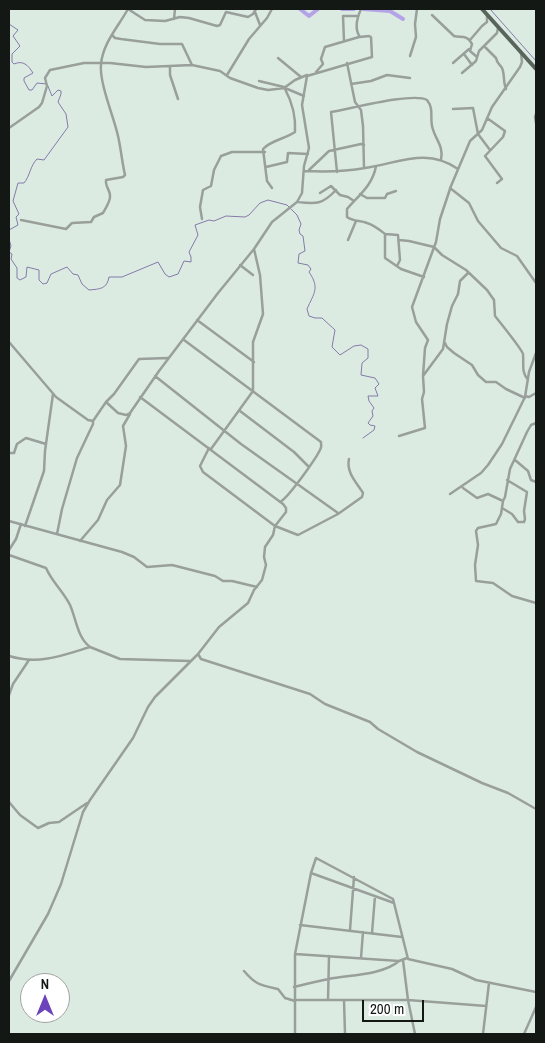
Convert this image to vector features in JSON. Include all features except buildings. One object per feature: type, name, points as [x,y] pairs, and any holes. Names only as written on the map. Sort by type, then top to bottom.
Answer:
[{"type":"main road","points":[[482,9],[536,69]]},
{"type":"street","points":[[21,220],[66,229],[72,223],[91,222],[94,216],[103,213],[110,198],[106,188],[106,180],[125,175],[118,136],[102,78],[101,64],[105,48],[128,9],[145,20],[165,21],[189,18],[217,26],[220,25],[226,12],[248,17],[255,10],[260,26]]},
{"type":"street","points":[[174,19],[175,9]]},
{"type":"street","points":[[226,75],[249,39],[272,9]]},
{"type":"street","points":[[359,37],[356,22],[361,9]]},
{"type":"street","points":[[410,56],[416,37],[417,9]]},
{"type":"street","points":[[470,40],[487,22],[486,14]]},
{"type":"street","points":[[432,15],[454,36],[464,36],[472,44],[453,63]]},
{"type":"street","points":[[257,16],[265,20]]},
{"type":"street","points":[[344,41],[343,16],[358,16]]},
{"type":"street","points":[[462,73],[476,61],[479,51],[498,33],[499,26]]},
{"type":"street","points":[[112,34],[115,38],[121,39],[160,44],[182,44],[192,65]]},
{"type":"street","points":[[9,128],[29,116],[42,103],[47,86],[45,78],[50,70],[84,63],[170,67],[192,65],[220,71],[230,78],[268,90],[285,88],[301,77],[372,57],[372,37],[359,37],[325,47],[321,59],[323,64],[315,73]]},
{"type":"street","points":[[484,46],[496,58],[502,68],[503,82],[506,89]]},
{"type":"street","points":[[469,49],[477,57]]},
{"type":"street","points":[[399,436],[425,428],[422,400],[424,392],[425,351],[428,340],[416,322],[412,307],[434,247],[440,219],[450,188],[470,141],[484,127],[492,107],[520,68],[522,62],[521,52]]},
{"type":"street","points":[[464,54],[472,65]]},
{"type":"street","points":[[278,58],[301,77]]},
{"type":"street","points":[[347,63],[356,107],[361,110],[364,126],[364,168]]},
{"type":"street","points":[[170,67],[170,75],[178,99]]},
{"type":"street","points":[[80,541],[98,520],[107,500],[120,485],[126,446],[123,426],[140,397],[197,320],[254,249],[272,222],[296,202],[302,194],[309,143],[302,105],[307,75]]},
{"type":"street","points":[[351,84],[387,76],[410,78]]},
{"type":"street","points":[[259,81],[285,88],[304,96]]},
{"type":"street","points":[[272,188],[267,181],[265,152],[263,149],[268,144],[295,132],[295,119],[290,98],[285,88]]},
{"type":"street","points":[[337,172],[331,112],[384,101],[419,97],[428,100],[432,109],[432,127],[443,151],[441,160]]},
{"type":"street","points":[[453,109],[473,108],[478,134],[490,150]]},
{"type":"street","points":[[536,114],[536,123]]},
{"type":"street","points":[[488,118],[505,132],[486,157],[502,178],[498,183]]},
{"type":"street","points":[[306,171],[329,151],[361,144],[365,146]]},
{"type":"street","points":[[202,219],[200,207],[202,190],[211,186],[214,170],[221,156],[232,152],[265,152]]},
{"type":"street","points":[[266,167],[288,161],[288,154],[308,154]]},
{"type":"street","points":[[306,171],[337,172],[417,157],[434,157],[459,167]]},
{"type":"street","points":[[376,166],[374,177],[347,210],[346,214],[349,219],[370,224],[385,234],[398,234],[400,260],[397,266]]},
{"type":"street","points":[[320,193],[329,186],[354,201]]},
{"type":"street","points":[[450,188],[469,203],[478,221],[501,248],[517,256],[536,283]]},
{"type":"street","points":[[296,202],[323,202],[336,190]]},
{"type":"street","points":[[360,194],[367,198],[385,198],[387,194],[396,191]]},
{"type":"street","points":[[348,240],[356,221]]},
{"type":"street","points":[[385,234],[385,258],[397,266],[424,277]]},
{"type":"street","points":[[398,240],[434,247],[442,256],[468,273],[487,290],[494,300],[495,316],[522,352],[523,373],[528,380]]},
{"type":"street","points":[[254,249],[260,275],[263,314],[253,342],[253,391],[210,449],[201,464],[201,470],[275,526],[300,534],[338,514],[363,496],[349,471],[349,459]]},
{"type":"street","points":[[240,265],[252,275]]},
{"type":"street","points":[[423,376],[440,354],[445,342],[449,316],[458,294],[460,281],[468,273]]},
{"type":"street","points":[[197,320],[254,362]]},
{"type":"street","points":[[184,340],[321,442],[321,449],[297,483],[280,502]]},
{"type":"street","points":[[9,342],[53,394],[93,421]]},
{"type":"street","points":[[445,342],[447,347],[472,365],[478,375],[486,382],[497,382],[525,397],[529,397],[536,392]]},
{"type":"street","points":[[10,351],[13,347]]},
{"type":"street","points":[[450,494],[481,473],[502,444],[525,397],[536,353]]},
{"type":"street","points":[[58,534],[62,509],[74,466],[93,421],[139,359],[168,358]]},
{"type":"street","points":[[155,376],[242,444],[338,514]]},
{"type":"street","points":[[25,526],[44,471],[53,394]]},
{"type":"street","points":[[9,981],[48,914],[62,884],[83,812],[88,803],[133,738],[148,707],[160,692],[198,654],[219,627],[245,607],[261,582],[266,565],[264,557],[265,547],[273,535],[275,526],[286,512],[286,506],[140,397]]},
{"type":"street","points":[[106,402],[122,415],[130,413]]},
{"type":"street","points":[[240,411],[294,452],[308,466]]},
{"type":"street","points":[[536,423],[531,425],[526,432],[509,472],[501,516],[496,524],[478,528],[476,531],[478,545],[475,565],[476,581],[493,583],[512,596],[536,603]]},
{"type":"street","points":[[9,454],[14,453],[17,444],[26,438],[46,444]]},
{"type":"street","points":[[515,460],[528,471],[531,480],[536,482]]},
{"type":"street","points":[[502,508],[512,514],[518,522],[524,522],[527,492],[507,480]]},
{"type":"street","points":[[462,488],[477,498],[488,494],[503,501]]},
{"type":"street","points":[[9,521],[131,555],[147,567],[172,566],[215,576],[223,581],[232,581],[257,587]]},
{"type":"street","points":[[9,550],[16,539],[21,524]]},
{"type":"street","points":[[9,555],[46,568],[70,606],[80,632],[86,644],[90,647],[120,659],[192,660],[200,658],[310,694],[325,704],[365,719],[412,750],[508,794],[536,809]]},
{"type":"street","points":[[85,648],[86,644]]},
{"type":"street","points":[[9,656],[29,660],[55,659],[90,647]]},
{"type":"street","points":[[198,654],[200,658]]},
{"type":"street","points":[[9,689],[29,660]]},
{"type":"street","points":[[9,695],[13,684]]},
{"type":"street","points":[[9,802],[20,815],[38,828],[49,823],[59,822],[88,803]]},
{"type":"street","points":[[294,1034],[295,954],[314,860],[318,858],[391,898],[395,903],[407,958]]},
{"type":"street","points":[[311,873],[395,903]]},
{"type":"street","points":[[350,930],[354,877]]},
{"type":"street","points":[[372,934],[375,896]]},
{"type":"street","points":[[300,925],[402,937]]},
{"type":"street","points":[[361,958],[363,932]]},
{"type":"street","points":[[295,954],[401,961]]},
{"type":"street","points":[[328,1000],[329,956]]},
{"type":"street","points":[[294,987],[372,972],[407,958],[452,969],[476,980],[536,992]]},
{"type":"street","points":[[401,961],[415,1034]]},
{"type":"street","points":[[244,971],[252,980],[262,986],[276,988],[286,998],[295,1001],[408,1000],[486,1006]]},
{"type":"street","points":[[483,1034],[489,983]]},
{"type":"street","points":[[344,1000],[345,1034]]},
{"type":"street","points":[[524,1034],[536,1008]]},
{"type":"waterway","points":[[300,9],[309,16],[318,9]]},
{"type":"waterway","points":[[342,9],[354,9]]},
{"type":"waterway","points":[[363,9],[390,11],[403,19]]},
{"type":"waterway","points":[[490,9],[536,61]]},
{"type":"waterway","points":[[9,24],[18,30],[13,36],[20,46],[12,54],[12,62],[14,64],[25,64],[33,73],[24,78],[29,90],[32,90],[37,83],[47,84],[52,96],[58,90],[61,91],[58,102],[66,114],[68,127],[44,160],[37,159],[24,183],[18,183],[13,201],[19,214],[16,217],[18,225],[9,230]]},
{"type":"waterway","points":[[9,239],[11,246],[9,252],[12,254],[11,259],[17,268],[17,278],[20,280],[26,277],[27,267],[39,270],[39,280],[43,284],[47,283],[51,274],[67,267],[73,274],[78,275],[82,284],[89,290],[102,288],[107,284],[109,277],[122,277],[158,262],[169,277],[178,274],[184,261],[191,262],[189,252],[198,235],[195,225],[226,216],[245,217],[260,203],[268,200],[287,205],[297,215],[301,224],[299,230],[303,236],[305,251],[299,254],[298,263],[308,265],[311,269],[309,272],[315,287],[307,309],[309,316],[322,318],[335,330],[332,347],[340,355],[354,346],[361,345],[368,349],[368,358],[362,363],[361,375],[375,378],[379,384],[375,388],[378,396],[368,396],[374,408],[372,411],[373,416],[368,423],[375,426],[374,430],[363,438]]}]
